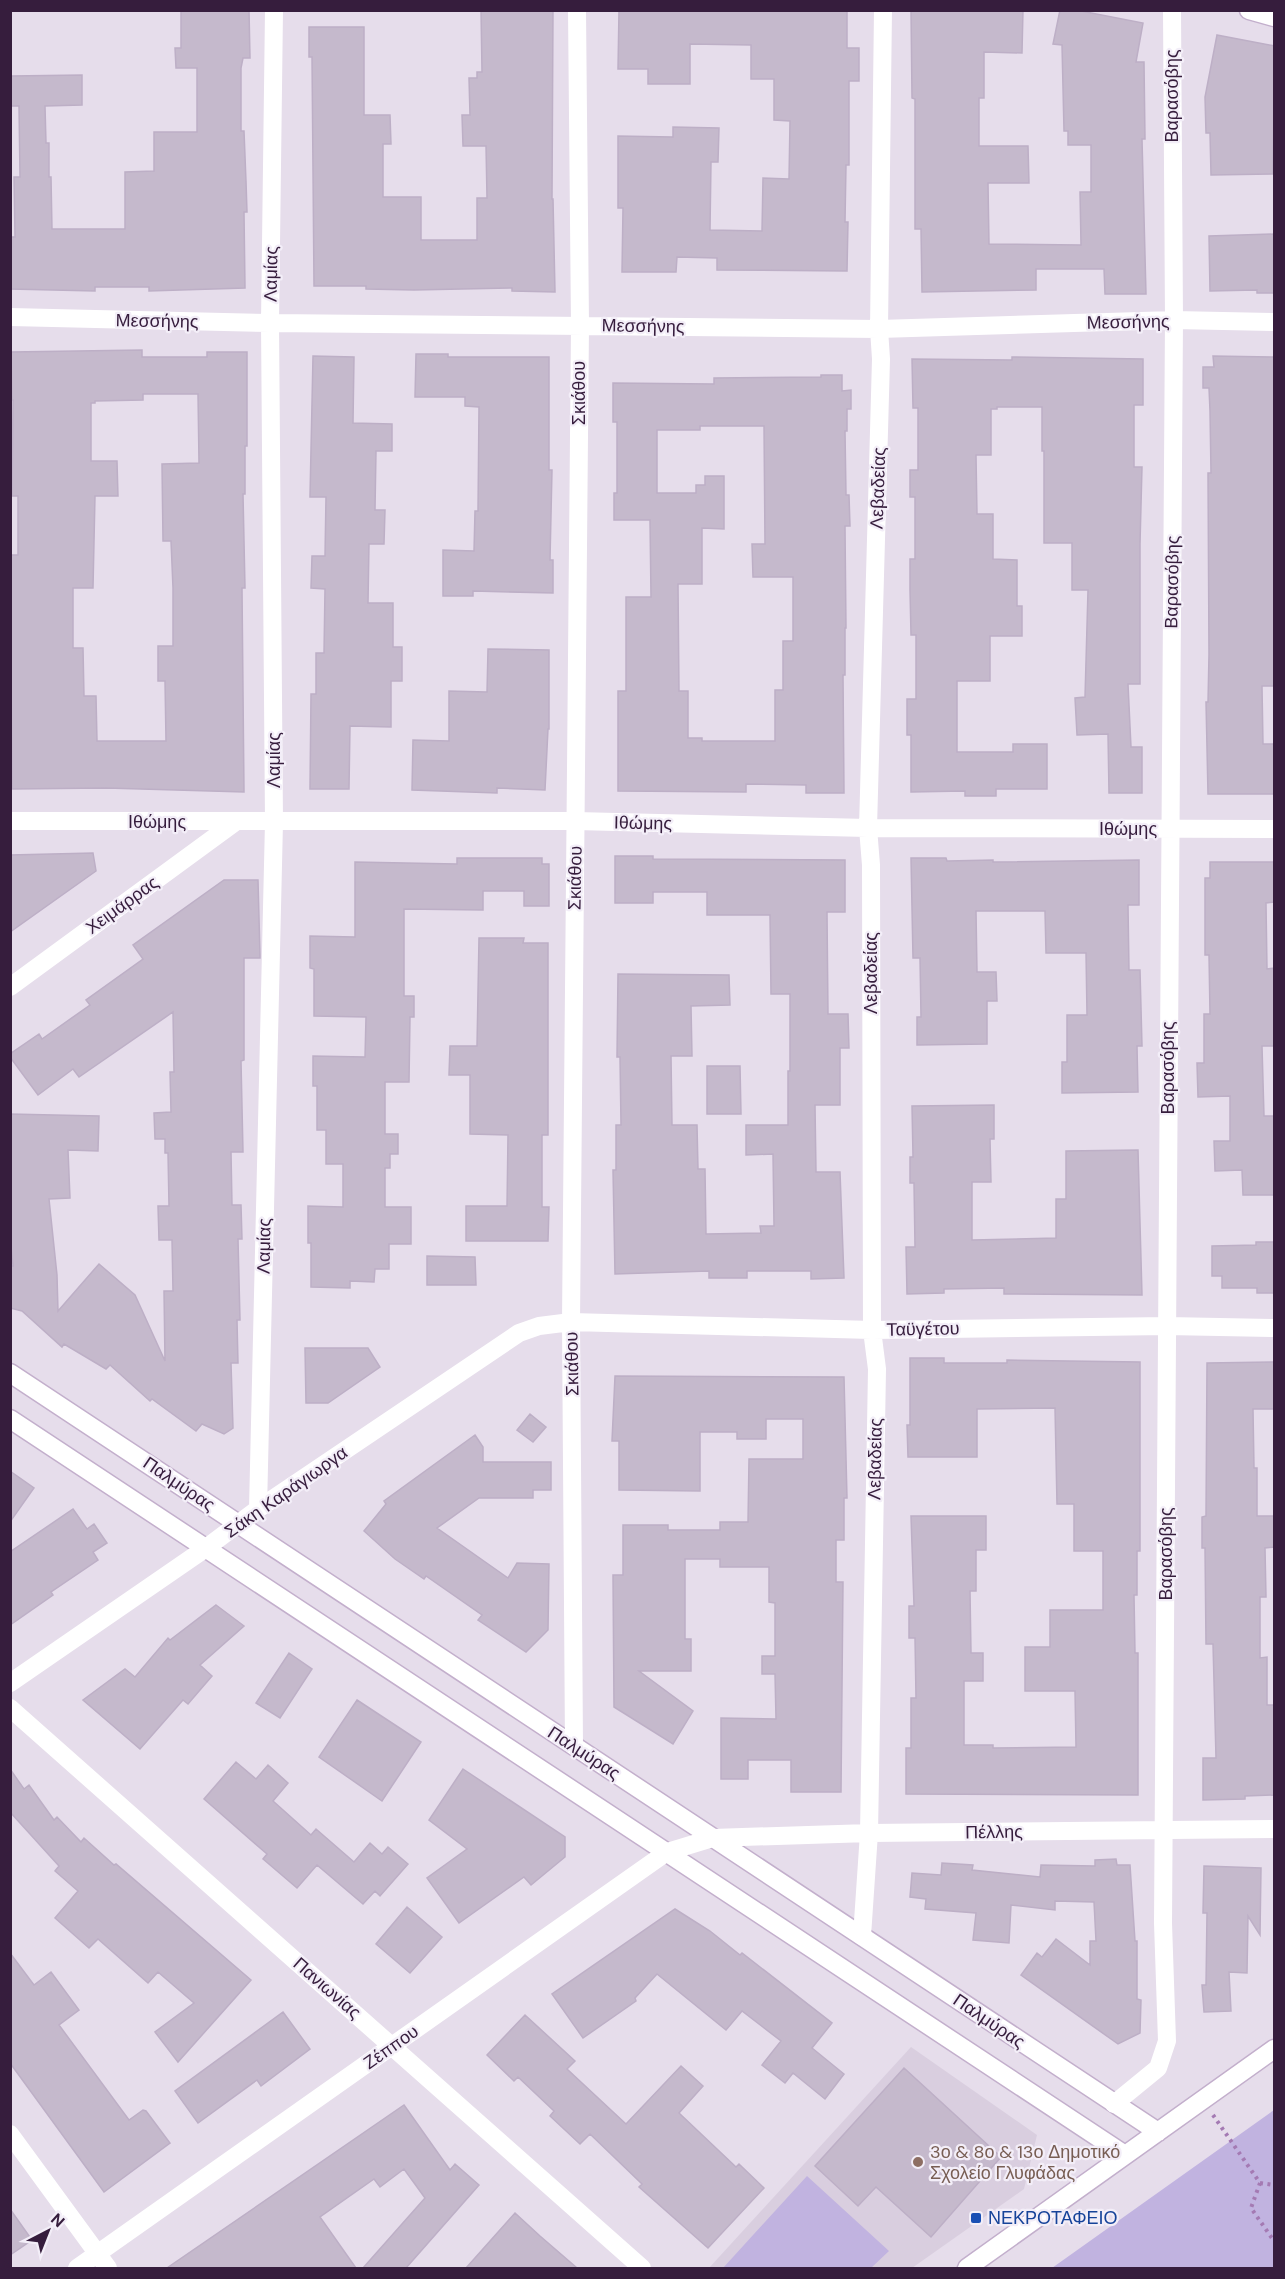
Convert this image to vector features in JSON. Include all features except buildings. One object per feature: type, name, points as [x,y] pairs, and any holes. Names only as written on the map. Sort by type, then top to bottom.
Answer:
[{"type":"street","name":"Λαμίας","points":[[258,1509],[274,822],[270,323],[274,10]]},
{"type":"street","name":"Σκιάθου","points":[[574,1746],[571,1322],[580,325],[577,10]]},
{"type":"street","name":"Λεβαδείας","points":[[862,1936],[869,1833],[877,1370],[872,1330],[871,877],[868,828],[881,359],[879,329],[882,10]]},
{"type":"street","name":"Βαρασόβης","points":[[1114,2104],[1158,2068],[1167,2041],[1163,1923],[1174,320],[1172,10]]},
{"type":"street","points":[[1249,10],[1275,17]]},
{"type":"street","name":"Μεσσήνης","points":[[10,317],[270,323],[879,329],[1174,320],[1275,322]]},
{"type":"street","name":"Ιθώμης","points":[[10,821],[234,823],[576,821],[868,828],[1275,829]]},
{"type":"street","name":"Χειμάρρας","points":[[10,987],[234,823]]},
{"type":"street","name":"Ταϋγέτου","points":[[571,1322],[872,1330],[1167,1326],[1275,1328]]},
{"type":"street","name":"Σάκη Καράγιωργα","points":[[10,1683],[206,1548],[258,1509],[519,1333],[539,1326],[571,1322]]},
{"type":"street","name":"Παλμύρας","points":[[10,1373],[1158,2132]]},
{"type":"street","name":"Παλμύρας","points":[[10,1419],[1125,2155]]},
{"type":"street","name":"Πανιωνίας","points":[[10,1708],[642,2268]]},
{"type":"street","name":"Πέλλης","points":[[713,1838],[869,1833],[1275,1829]]},
{"type":"street","name":"Ζέππου","points":[[76,2268],[103,2261],[392,2046],[667,1852],[713,1838]]},
{"type":"street","points":[[967,2268],[1275,2049]]},
{"type":"street","points":[[10,2134],[103,2261]]},
{"type":"path","points":[[1203,2100],[1260,2182],[1275,2185]]},
{"type":"path","points":[[1260,2182],[1251,2208],[1275,2241]]},
{"type":"shaded area","name":"3ο & 8ο & 13ο Δημοτικό Σχολείο Γλυφάδας","points":[[911,2047],[1037,2135],[1024,2189],[912,2268],[709,2268]]},
{"type":"shaded area","points":[[1274,2110],[1274,2268],[1052,2268]]},
{"type":"shaded area","points":[[807,2176],[889,2251],[871,2268],[723,2268]]},
{"type":"place","name":"3ο & 8ο & 13ο Δημοτικό Σχολείο Γλυφάδας","points":[[918,2162]]},
{"type":"place","name":"ΝΕΚΡΟΤΑΦΕΙΟ","points":[[976,2218]]}]
